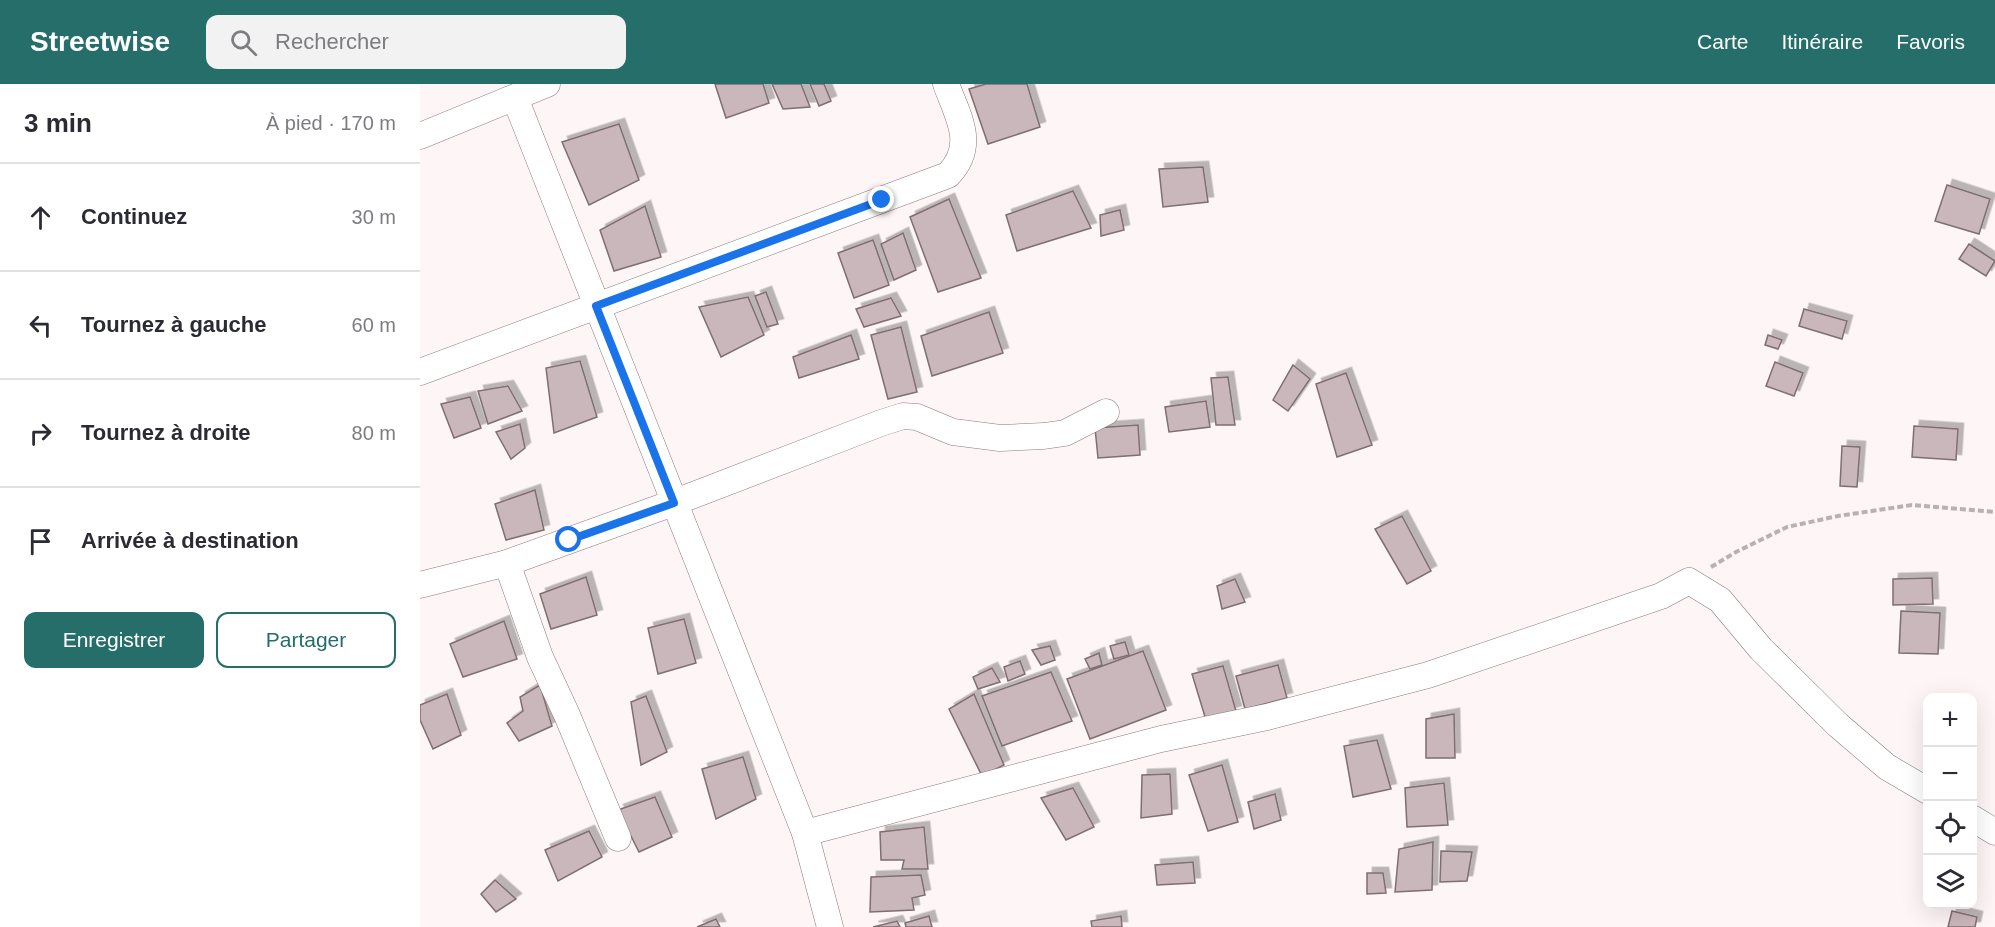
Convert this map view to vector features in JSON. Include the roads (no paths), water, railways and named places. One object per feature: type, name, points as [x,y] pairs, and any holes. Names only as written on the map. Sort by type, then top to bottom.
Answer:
[{"type":"street","points":[[420,136],[547,84]]},
{"type":"street","points":[[420,372],[948,175],[959,164],[963,149],[963,132],[946,84]]},
{"type":"street","points":[[515,98],[805,834],[830,927]]},
{"type":"street","points":[[420,585],[507,562],[674,503],[903,416],[917,417],[953,432],[1000,438],[1065,433],[1106,412]]},
{"type":"street","points":[[507,562],[540,657],[618,837]]},
{"type":"street","points":[[805,834],[1161,739],[1267,717],[1428,675],[1661,596],[1689,581],[1720,600],[1761,649],[1838,725],[1887,766],[1923,788]]},
{"type":"street","points":[[1977,821],[1995,832]]}]
